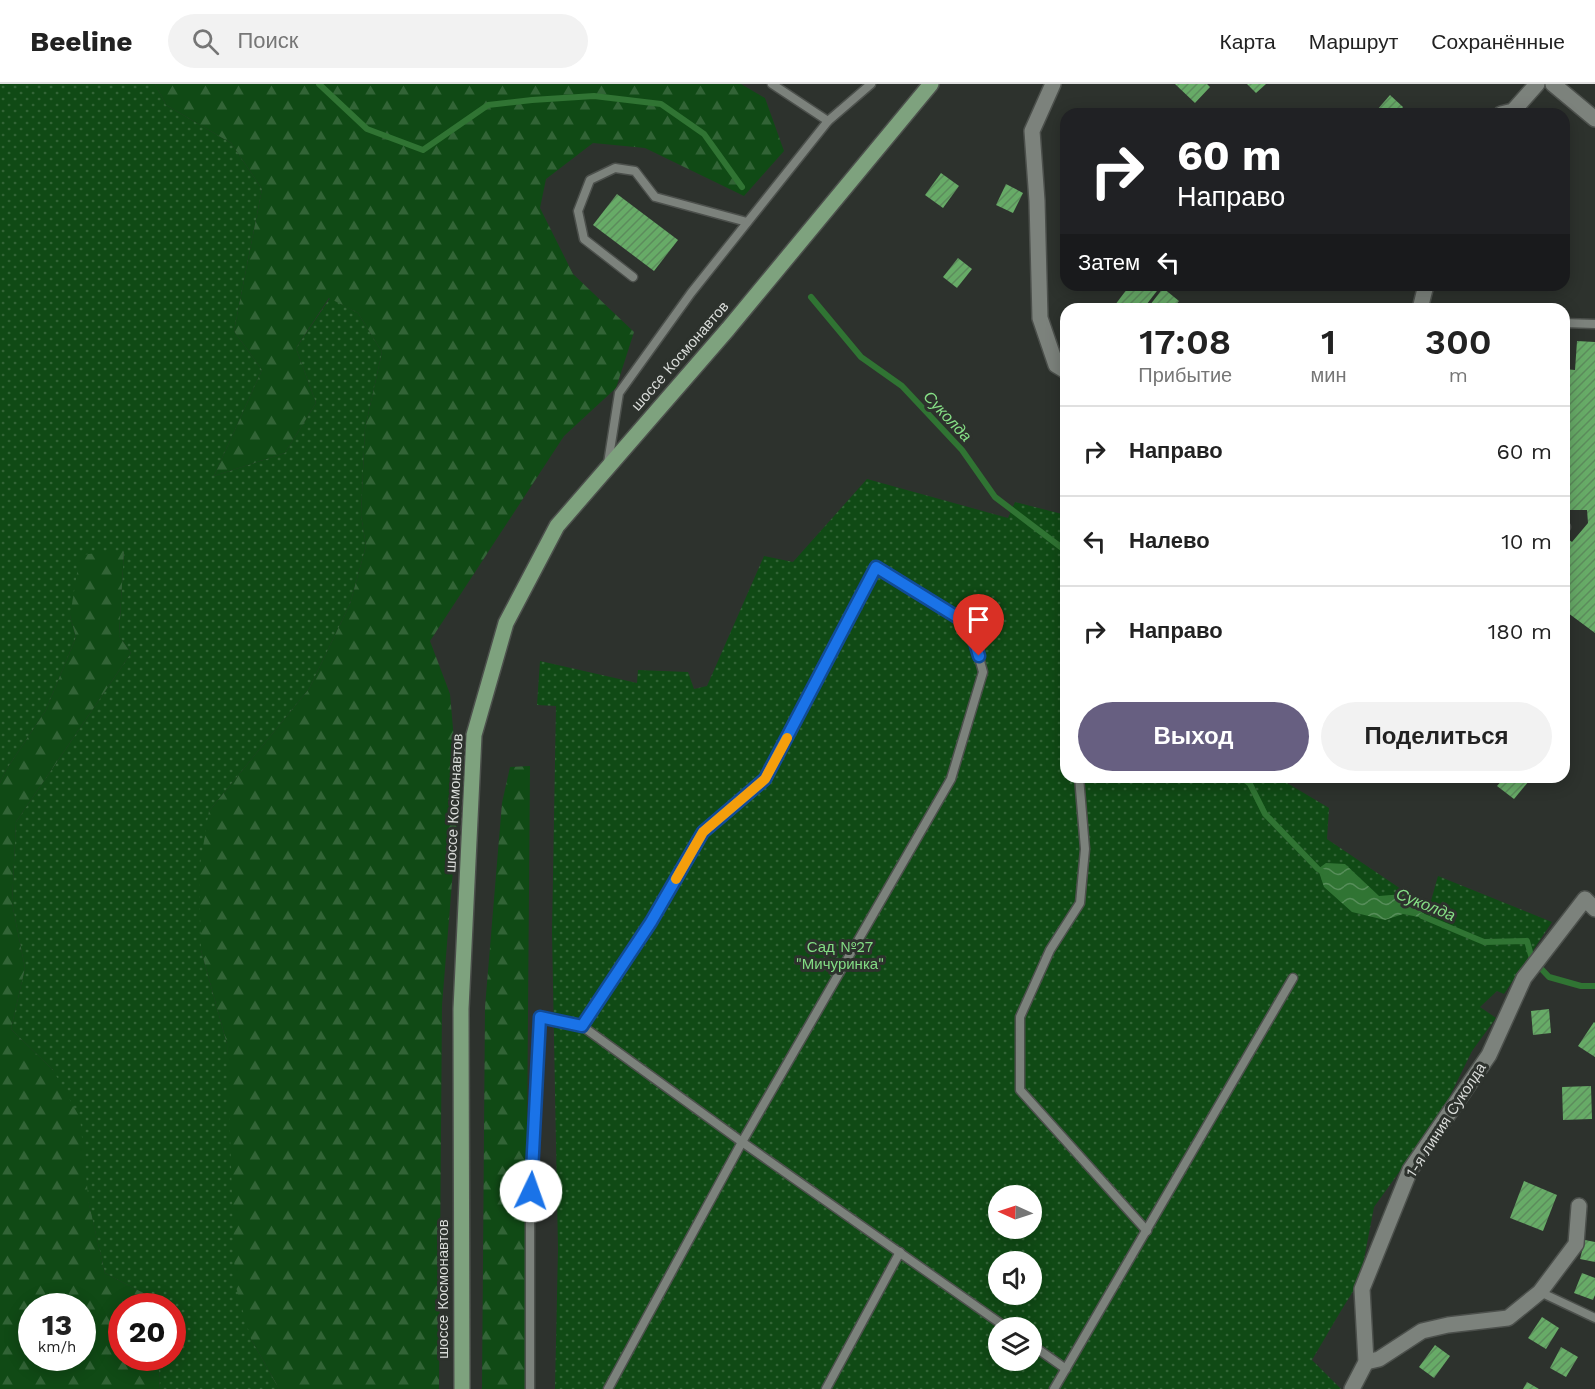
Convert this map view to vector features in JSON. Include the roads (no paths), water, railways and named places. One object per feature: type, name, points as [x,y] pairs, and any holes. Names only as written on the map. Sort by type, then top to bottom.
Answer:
[{"type":"main road","name":"шоссе Космонавтов","points":[[462,1389],[461,1009],[474,735],[506,622],[557,526],[728,329],[931,84]]},
{"type":"street","points":[[1053,84],[1032,131],[1037,201],[1040,318],[1056,365],[1060,367]]},
{"type":"street","points":[[1516,108],[1537,84]]},
{"type":"street","points":[[1553,84],[1595,119]]},
{"type":"street","name":"1-я линия Суколда","points":[[1366,1362],[1362,1289],[1410,1170],[1489,1055],[1524,978],[1590,904]]},
{"type":"street","points":[[1352,1389],[1366,1362],[1379,1359],[1422,1331],[1508,1317],[1540,1292],[1576,1244],[1579,1206]]},
{"type":"lane","points":[[772,84],[828,122]]},
{"type":"lane","points":[[608,467],[619,393],[691,293],[828,122],[871,84]]},
{"type":"lane","points":[[633,277],[584,238],[578,211],[590,180],[615,168],[635,171],[655,197],[747,222]]},
{"type":"lane","points":[[1570,323],[1595,324]]},
{"type":"lane","points":[[582,1026],[651,922],[703,832],[765,779],[876,567],[970,625],[984,672],[951,779],[742,1142],[608,1389]]},
{"type":"lane","points":[[1079,783],[1085,849],[1080,903],[1050,950],[1020,1017],[1020,1090],[1147,1231]]},
{"type":"lane","points":[[1054,1389],[1293,978]]},
{"type":"lane","points":[[530,1389],[530,1213],[540,1017],[582,1026],[742,1142],[992,1317]]},
{"type":"lane","points":[[826,1389],[900,1252]]},
{"type":"lane","points":[[1540,1292],[1595,1318]]},
{"type":"lane","points":[[1042,1352],[1066,1369]]},
{"type":"water","points":[[1326,863],[1345,864],[1379,896],[1404,894],[1429,919],[1403,914],[1385,920],[1352,912],[1324,887],[1318,869]]},
{"type":"waterway","name":"Суколда","points":[[319,84],[367,129],[423,150],[488,105],[594,96],[661,104],[704,134],[742,187]]},
{"type":"waterway","name":"Суколда","points":[[811,297],[861,357],[902,386],[962,450],[995,497],[1060,546]]},
{"type":"waterway","name":"Суколда","points":[[1249,783],[1265,814],[1318,869],[1325,873]]},
{"type":"waterway","name":"Суколда","points":[[1422,916],[1484,942],[1527,941],[1532,959],[1549,977],[1581,986],[1595,986]]},
{"type":"park label","name":"Сад №27 \"Мичуринка\"","points":[[840,956]]}]
